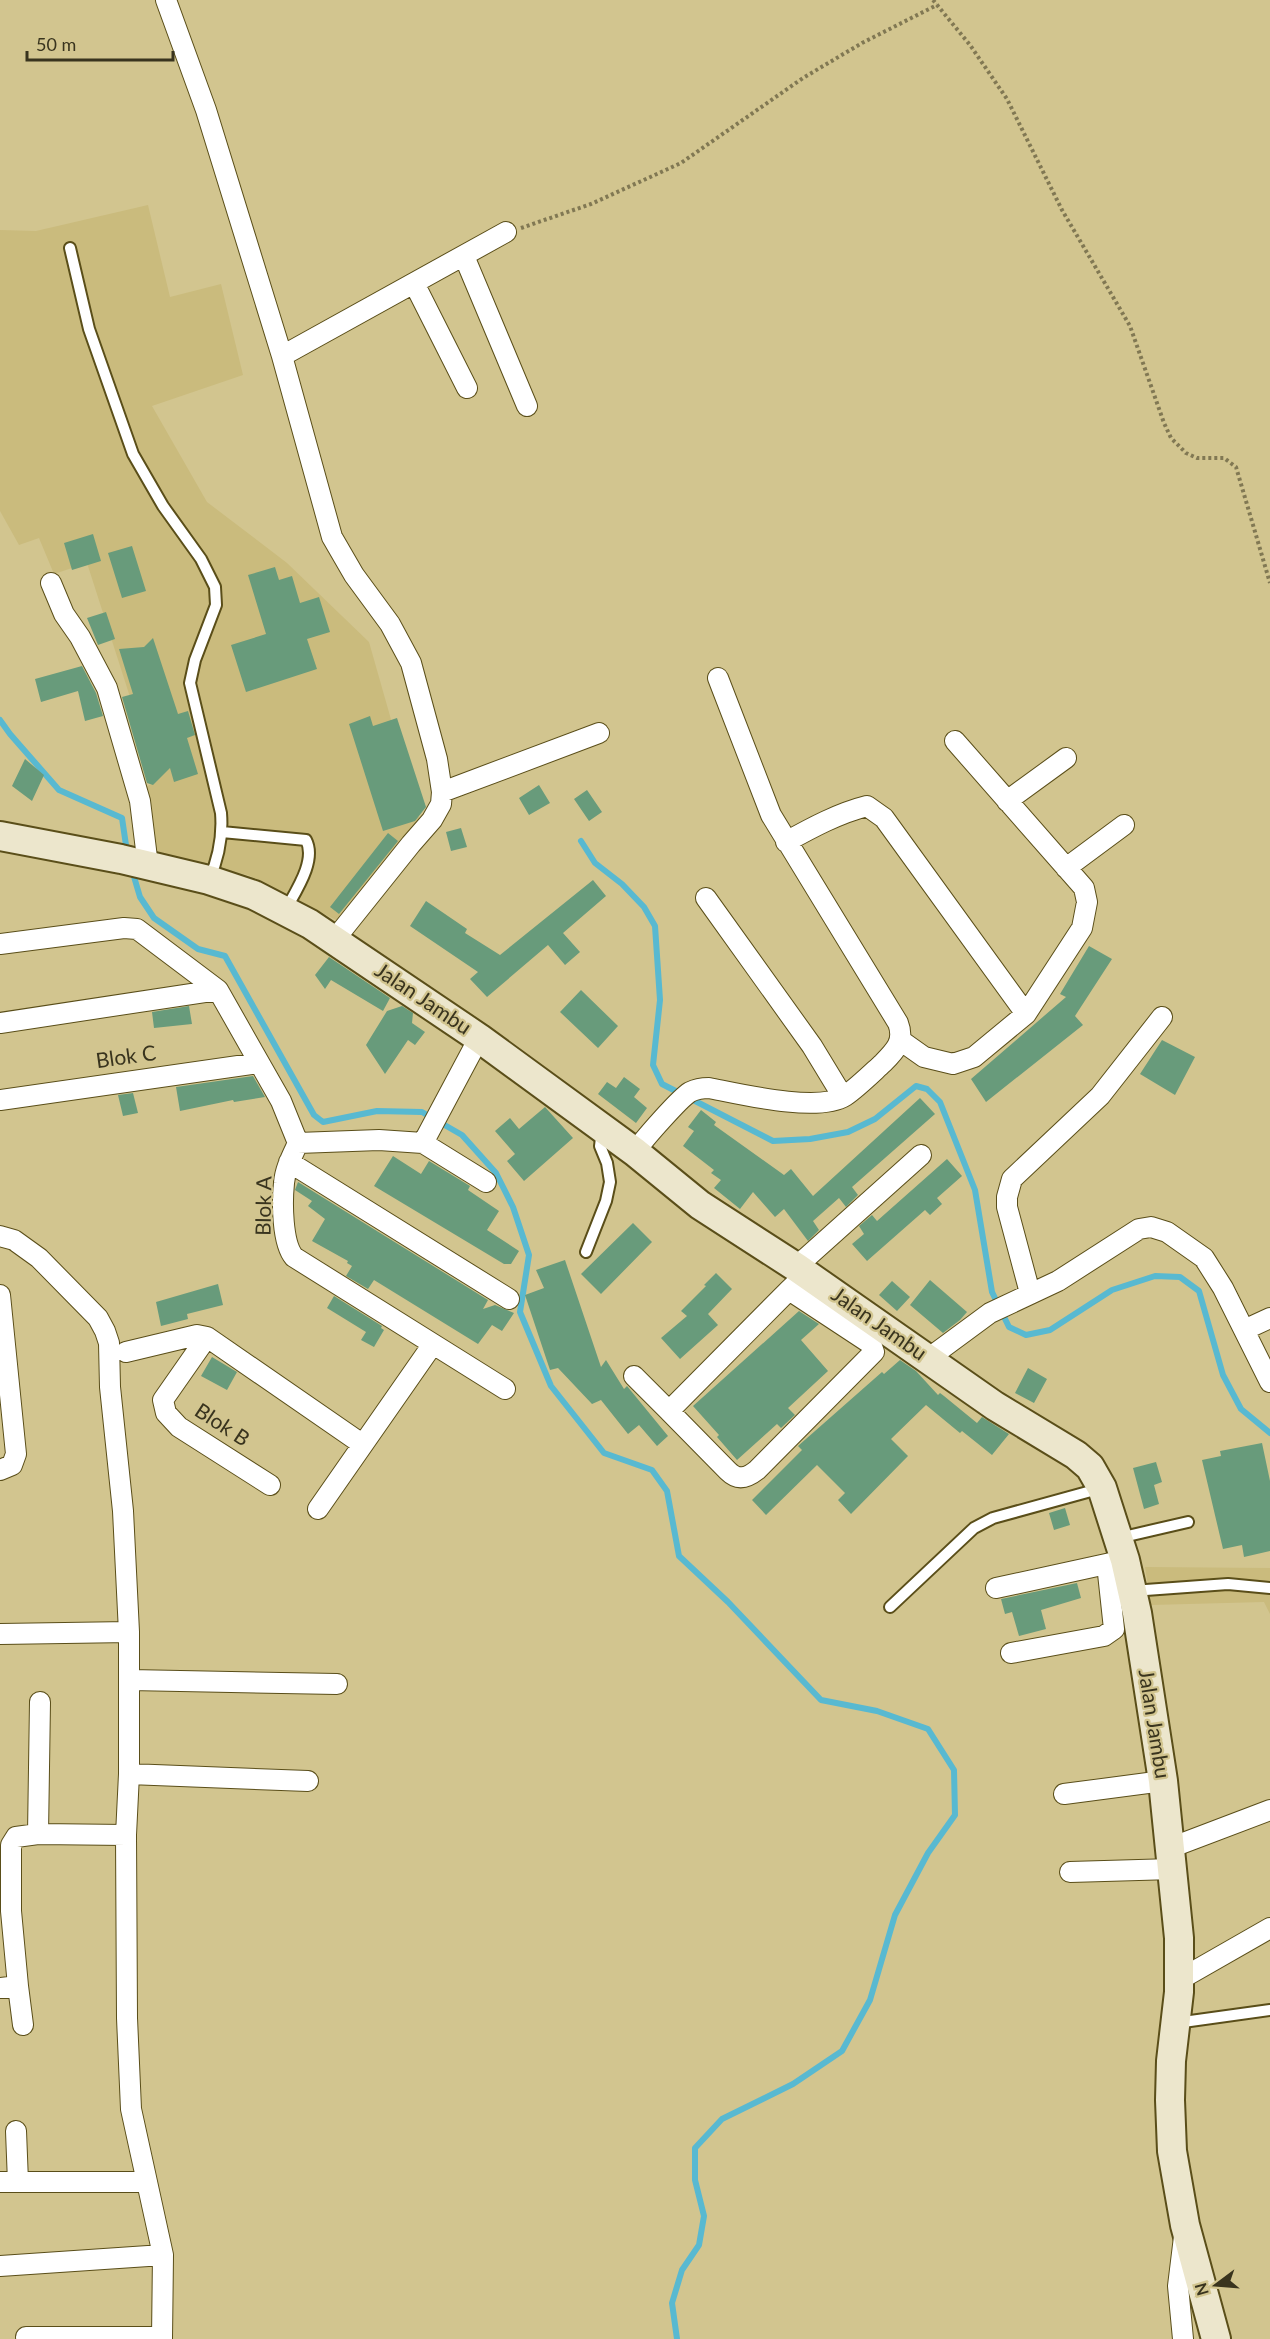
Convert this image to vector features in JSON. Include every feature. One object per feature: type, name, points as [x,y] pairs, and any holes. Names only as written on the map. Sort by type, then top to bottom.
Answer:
[{"type":"street","points":[[166,0],[206,110],[282,356],[332,537],[354,575],[390,624],[411,663],[437,759],[442,792],[441,804],[426,830],[411,844],[335,939]]},
{"type":"street","points":[[282,356],[506,232]]},
{"type":"street","points":[[464,256],[527,406]]},
{"type":"street","points":[[414,283],[467,388]]},
{"type":"street","points":[[51,583],[64,614],[80,637],[107,688],[140,801],[136,863]]},
{"type":"street","points":[[635,1152],[643,1140],[689,1092],[709,1088],[798,1103],[820,1103],[843,1097],[893,1053],[900,1040],[901,1031],[898,1023],[771,815],[718,678]]},
{"type":"street","points":[[442,792],[599,733]]},
{"type":"street","points":[[900,1040],[924,1057],[953,1064],[974,1057],[1026,1014],[1082,928],[1087,902],[1084,888],[955,741]]},
{"type":"street","points":[[1007,801],[1066,759]]},
{"type":"street","points":[[786,842],[856,808],[867,806],[874,809],[885,818],[1026,1014]]},
{"type":"street","points":[[1066,868],[1124,825]]},
{"type":"street","name":"Jalan Jambu","points":[[0,836],[209,880],[254,895],[335,939],[479,1038],[635,1152],[700,1205],[797,1277],[929,1358],[995,1406],[1076,1455],[1090,1467],[1102,1488],[1117,1554],[1132,1592],[1163,1781],[1179,1938],[1179,1980],[1172,2061],[1170,2121],[1172,2151],[1185,2225],[1216,2339]]},
{"type":"street","points":[[706,898],[812,1046],[843,1097]]},
{"type":"street","points":[[0,944],[124,928],[136,929],[218,990],[281,1101],[298,1143],[289,1162]]},
{"type":"street","points":[[0,1023],[218,990]]},
{"type":"street","points":[[1021,1297],[1007,1207],[1012,1179],[1100,1096],[1162,1017]]},
{"type":"street","points":[[426,1137],[479,1038]]},
{"type":"street","name":"Blok C","points":[[0,1100],[259,1063]]},
{"type":"street","points":[[298,1143],[426,1137],[486,1182]]},
{"type":"street","points":[[669,1411],[797,1277],[921,1155]]},
{"type":"street","name":"Blok A","points":[[505,1389],[294,1257],[288,1250],[285,1237],[284,1183],[289,1162],[509,1299]]},
{"type":"street","points":[[929,1358],[990,1313],[1058,1281],[1139,1228],[1151,1227],[1178,1238],[1204,1258],[1223,1288],[1270,1382]]},
{"type":"street","points":[[0,1236],[14,1240],[39,1258],[92,1311],[105,1331],[109,1343],[110,1387],[123,1511],[129,1632],[129,1774],[126,1834],[127,2018],[131,2109],[163,2255],[162,2338],[26,2337]]},
{"type":"street","points":[[634,1376],[732,1475],[744,1478],[758,1470],[874,1352],[871,1344],[797,1277]]},
{"type":"street","points":[[0,1295],[16,1454],[12,1466],[0,1470]]},
{"type":"street","points":[[1244,1330],[1270,1318]]},
{"type":"street","points":[[126,1352],[197,1335],[207,1337],[362,1444]]},
{"type":"street","name":"Blok B","points":[[207,1337],[163,1400],[163,1407],[179,1427],[270,1485]]},
{"type":"street","points":[[318,1509],[433,1344]]},
{"type":"street","points":[[996,1588],[1117,1554],[1114,1629],[1104,1636],[1011,1653]]},
{"type":"street","points":[[0,1634],[129,1632]]},
{"type":"street","points":[[130,1680],[337,1684]]},
{"type":"street","points":[[38,1834],[40,1702]]},
{"type":"street","points":[[129,1774],[308,1780]]},
{"type":"street","points":[[1064,1794],[1163,1781]]},
{"type":"street","points":[[1070,1872],[1172,1859],[1270,1809]]},
{"type":"street","points":[[23,2025],[9,1987],[6,1912],[11,1845],[16,1838],[38,1834],[126,1834]]},
{"type":"street","points":[[1179,1980],[1270,1928]]},
{"type":"street","points":[[16,2131],[9,2182],[147,2182]]},
{"type":"street","points":[[1183,2339],[1178,2286],[1185,2225]]},
{"type":"street","points":[[0,2266],[163,2255]]},
{"type":"lane","points":[[70,248],[88,328],[133,454],[163,506],[201,559],[215,587],[216,605],[195,660],[190,683],[221,813],[222,832],[218,860],[209,880]]},
{"type":"lane","points":[[222,832],[306,840],[310,848],[309,859],[285,911]]},
{"type":"lane","points":[[586,1252],[606,1201],[610,1182],[607,1162],[600,1146],[602,1128]]},
{"type":"lane","points":[[890,1607],[974,1528],[993,1518],[1102,1488]]},
{"type":"lane","points":[[1117,1554],[1188,1521]]},
{"type":"lane","points":[[1132,1592],[1189,1585],[1228,1584],[1270,1588]]},
{"type":"lane","points":[[1176,2023],[1270,2010]]},
{"type":"path","points":[[933,0],[970,45],[1007,99],[1062,210],[1130,326],[1171,438],[1186,453],[1197,458],[1224,458],[1236,467],[1270,583]]},
{"type":"path","points":[[506,232],[591,204],[681,163],[803,78],[862,43],[937,5]]},
{"type":"shaded area","points":[[148,205],[170,297],[221,284],[243,375],[152,406],[207,502],[287,563],[369,642],[421,825],[340,922],[248,875],[149,854],[140,790],[157,781],[87,563],[54,574],[39,538],[19,545],[0,511],[0,230],[36,231]]},
{"type":"shaded area","points":[[1145,1567],[1270,1568],[1270,1614],[1264,1602],[1151,1605]]},
{"type":"building","points":[[93,534],[101,561],[72,570],[64,543]]},
{"type":"building","points":[[132,546],[146,591],[122,598],[108,553]]},
{"type":"building","points":[[275,567],[279,580],[292,576],[300,603],[319,597],[330,632],[307,639],[317,669],[246,692],[231,645],[266,634],[248,575]]},
{"type":"building","points":[[106,612],[115,639],[98,645],[87,618]]},
{"type":"building","points":[[153,638],[178,714],[188,711],[195,735],[187,738],[198,774],[174,782],[170,768],[153,785],[147,783],[122,697],[133,694],[119,649],[144,647]]},
{"type":"building","points":[[82,666],[96,693],[103,716],[85,721],[78,691],[41,702],[35,679]]},
{"type":"building","points":[[370,716],[373,726],[397,718],[426,807],[415,821],[383,831],[349,724]]},
{"type":"building","points":[[25,759],[44,775],[32,801],[12,786]]},
{"type":"building","points":[[539,785],[550,803],[529,815],[519,798]]},
{"type":"building","points":[[587,790],[602,812],[589,821],[574,799]]},
{"type":"building","points":[[461,828],[467,847],[451,851],[446,832]]},
{"type":"building","points":[[388,833],[398,841],[339,914],[330,907]]},
{"type":"building","points":[[593,880],[606,896],[563,933],[580,952],[565,965],[548,945],[487,997],[470,979],[478,972],[410,926],[426,901],[467,929],[465,933],[500,955]]},
{"type":"building","points":[[1089,946],[1112,959],[1075,1016],[1083,1025],[986,1102],[971,1079],[1066,997],[1060,994]]},
{"type":"building","points":[[329,957],[390,998],[383,1011],[331,980],[325,989],[315,975]]},
{"type":"building","points":[[581,990],[618,1026],[598,1048],[560,1012]]},
{"type":"building","points":[[189,1006],[192,1024],[154,1028],[152,1012]]},
{"type":"building","points":[[402,1006],[413,1013],[412,1023],[425,1032],[415,1045],[408,1040],[385,1074],[366,1045],[387,1011]]},
{"type":"building","points":[[1162,1040],[1195,1057],[1175,1095],[1140,1074]]},
{"type":"building","points":[[253,1076],[265,1097],[234,1102],[233,1100],[180,1111],[176,1087]]},
{"type":"building","points":[[624,1077],[640,1089],[634,1097],[647,1108],[636,1123],[598,1094],[607,1082],[616,1088]]},
{"type":"building","points":[[133,1093],[138,1113],[123,1116],[118,1095]]},
{"type":"building","points":[[920,1098],[935,1114],[852,1187],[858,1195],[846,1207],[839,1198],[813,1221],[819,1230],[808,1241],[784,1209],[775,1217],[753,1192],[740,1209],[714,1188],[721,1180],[711,1173],[714,1170],[683,1146],[694,1131],[688,1127],[701,1110],[716,1122],[714,1125],[784,1175],[791,1169],[813,1196]]},
{"type":"building","points":[[545,1107],[573,1138],[524,1181],[507,1161],[515,1154],[495,1131],[510,1118],[519,1129]]},
{"type":"building","points":[[393,1156],[421,1174],[429,1161],[470,1186],[468,1190],[499,1211],[487,1230],[519,1251],[511,1264],[504,1264],[374,1186]]},
{"type":"building","points":[[947,1159],[962,1176],[937,1198],[942,1204],[930,1215],[925,1210],[867,1261],[852,1244],[864,1234],[859,1226],[872,1215],[877,1221]]},
{"type":"building","points":[[298,1182],[488,1300],[483,1309],[495,1305],[514,1313],[502,1331],[492,1325],[478,1344],[374,1280],[368,1289],[346,1276],[352,1266],[347,1263],[348,1261],[312,1241],[325,1219],[308,1206],[312,1201],[295,1190]]},
{"type":"building","points":[[633,1223],[652,1242],[601,1294],[581,1274]]},
{"type":"building","points":[[565,1260],[601,1367],[606,1360],[624,1389],[627,1386],[668,1436],[657,1446],[639,1425],[628,1434],[601,1400],[592,1404],[558,1368],[550,1370],[525,1295],[544,1288],[536,1270]]},
{"type":"building","points":[[716,1273],[732,1289],[708,1314],[718,1325],[680,1359],[661,1338],[687,1316],[681,1311]]},
{"type":"building","points":[[930,1280],[967,1312],[943,1333],[910,1305]]},
{"type":"building","points":[[892,1281],[910,1297],[897,1311],[879,1295]]},
{"type":"building","points":[[218,1284],[223,1305],[187,1314],[188,1319],[161,1326],[156,1302]]},
{"type":"building","points":[[334,1296],[382,1326],[384,1330],[374,1347],[361,1340],[366,1332],[327,1308]]},
{"type":"building","points":[[799,1311],[819,1324],[801,1340],[828,1371],[788,1408],[795,1415],[781,1428],[777,1424],[737,1460],[717,1437],[719,1435],[693,1406]]},
{"type":"building","points":[[212,1357],[237,1372],[227,1390],[201,1376]]},
{"type":"building","points":[[900,1360],[916,1371],[938,1395],[940,1393],[977,1423],[982,1417],[1009,1434],[992,1455],[926,1405],[891,1439],[908,1456],[851,1514],[838,1500],[845,1493],[817,1465],[766,1515],[752,1500],[802,1450],[798,1446],[882,1372],[884,1374]]},
{"type":"building","points":[[1028,1368],[1047,1379],[1034,1403],[1015,1393]]},
{"type":"building","points":[[1262,1443],[1270,1481],[1270,1551],[1244,1557],[1242,1545],[1223,1549],[1202,1460],[1221,1456],[1220,1451]]},
{"type":"building","points":[[1156,1462],[1162,1482],[1154,1485],[1159,1504],[1144,1509],[1133,1468]]},
{"type":"building","points":[[1065,1508],[1070,1525],[1054,1530],[1049,1513]]},
{"type":"building","points":[[1077,1583],[1081,1598],[1041,1610],[1046,1629],[1019,1636],[1012,1612],[1005,1614],[1001,1599]]},
{"type":"waterway","points":[[0,720],[59,790],[122,818],[127,852]]},
{"type":"waterway","points":[[581,841],[595,863],[622,884],[644,907],[655,926],[660,1000],[653,1065],[662,1084],[773,1141],[810,1139],[848,1132],[875,1119],[916,1086],[927,1089],[940,1102],[975,1190],[992,1292],[1009,1327],[1026,1335],[1050,1330],[1112,1290],[1155,1276],[1180,1277],[1199,1291],[1223,1375],[1241,1409],[1270,1433]]},
{"type":"waterway","points":[[132,870],[140,897],[154,918],[198,949],[225,956],[314,1115],[323,1122],[377,1111],[422,1112],[462,1135],[496,1173],[513,1207],[529,1255],[520,1312],[551,1386],[604,1453],[652,1470],[667,1491],[679,1556],[728,1602],[821,1700],[877,1711],[928,1729],[954,1770],[955,1815],[928,1853],[895,1915],[870,2000],[842,2051],[793,2084],[722,2119],[695,2148],[695,2180],[704,2216],[699,2245],[682,2270],[672,2303],[677,2339]]}]
